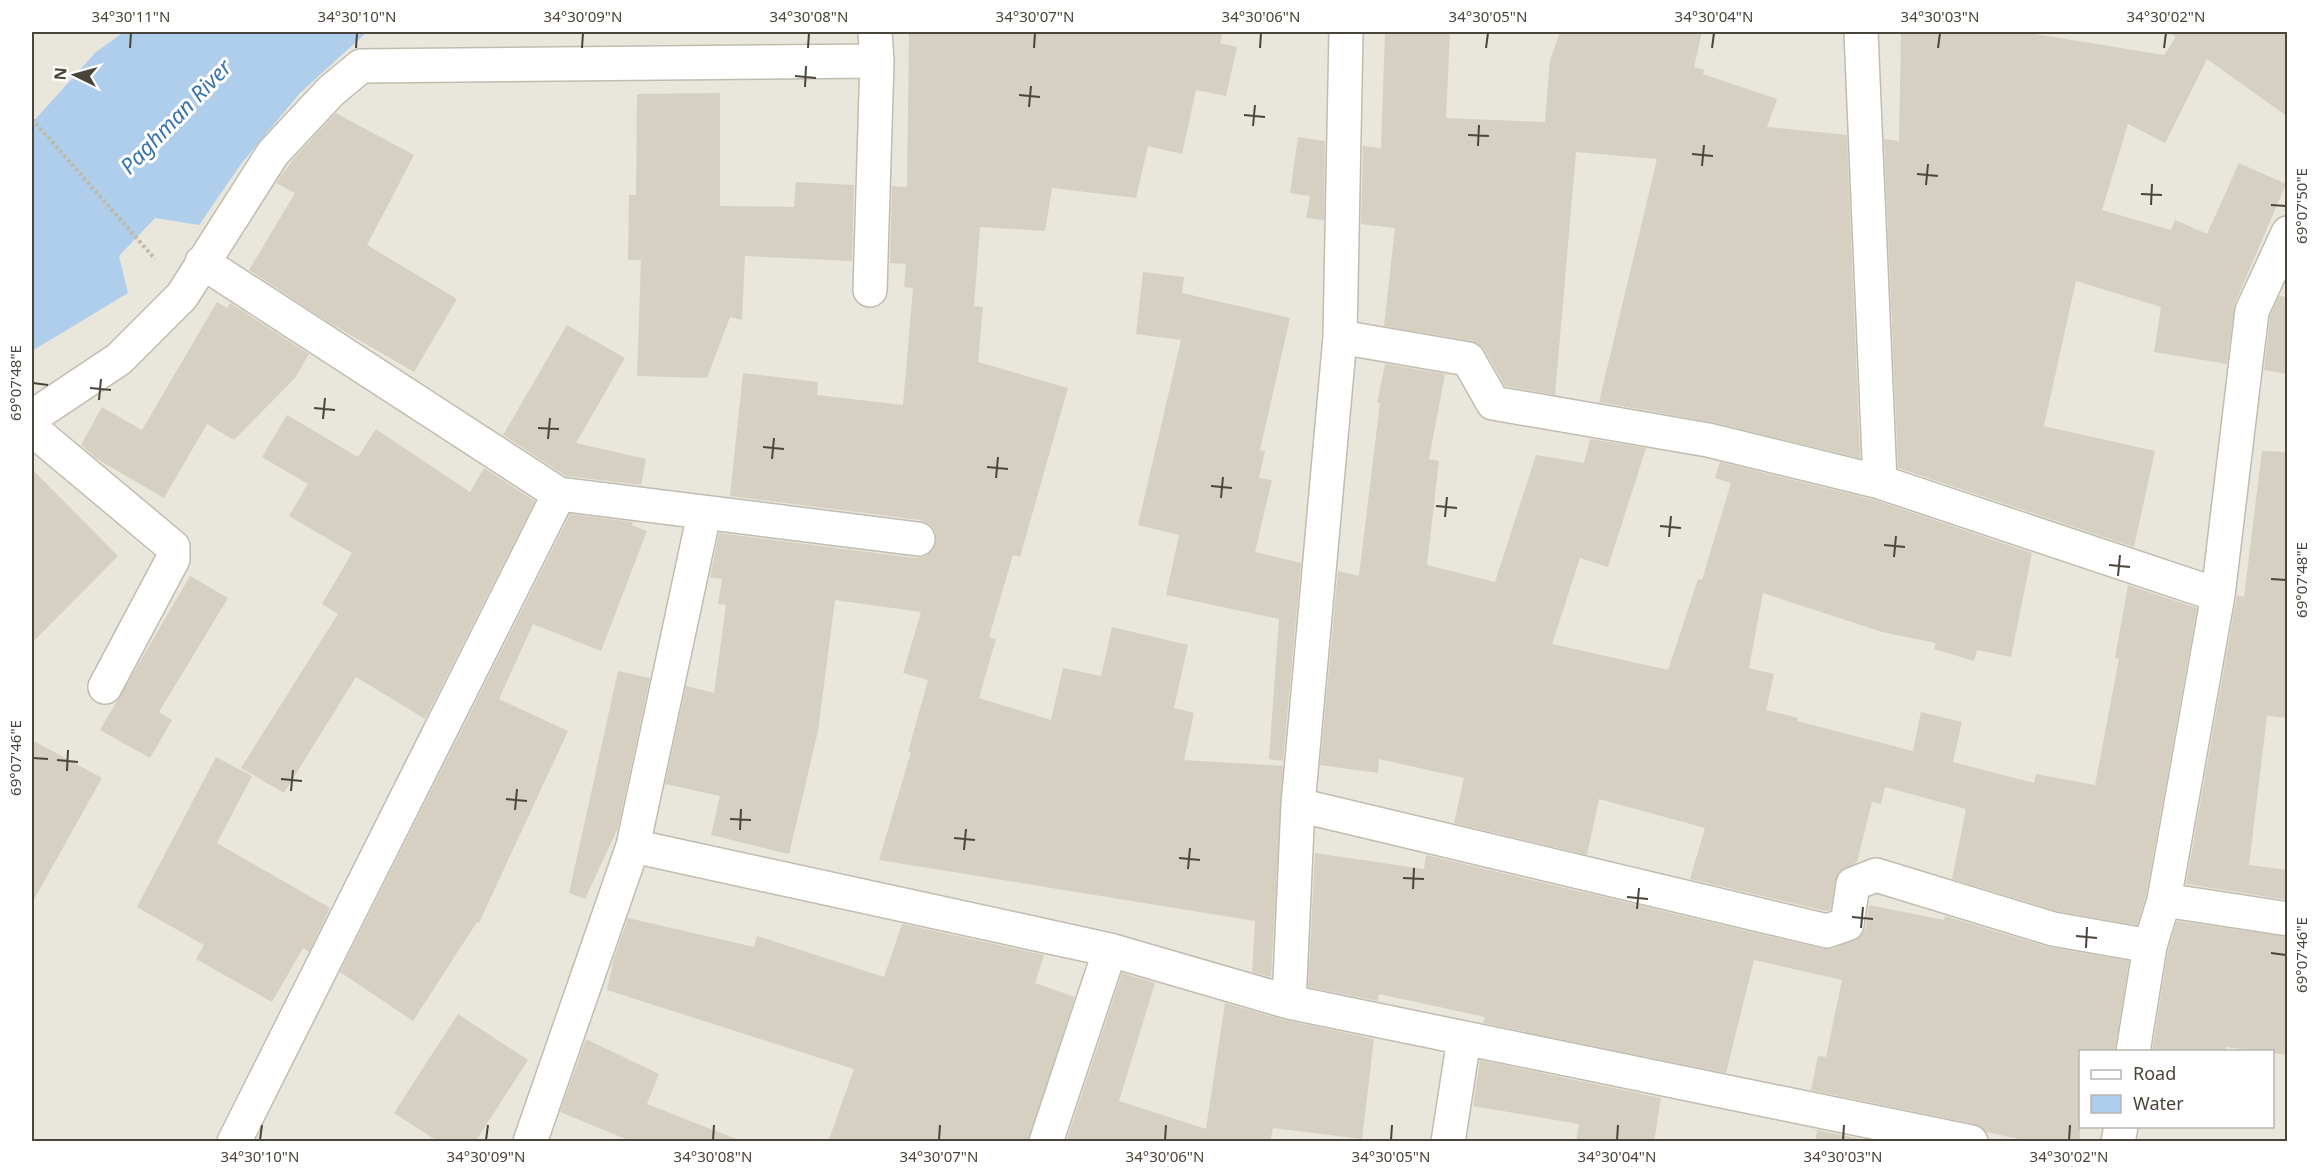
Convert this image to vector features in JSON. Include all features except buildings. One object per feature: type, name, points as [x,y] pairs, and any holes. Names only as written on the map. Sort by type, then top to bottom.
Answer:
[{"type":"street","points":[[1289,1002],[1298,805],[1340,337],[1346,32]]},
{"type":"street","points":[[1861,32],[1880,482]]},
{"type":"street","points":[[32,417],[119,359],[182,296],[273,153],[331,91],[361,66],[876,46],[870,290]]},
{"type":"street","points":[[2133,1050],[2150,946],[2164,900],[2218,595],[2252,311],[2288,233]]},
{"type":"street","points":[[202,262],[559,494],[704,514],[918,539]]},
{"type":"street","points":[[1340,337],[1468,359],[1493,403],[1708,440],[1880,482],[2218,595]]},
{"type":"street","points":[[32,429],[173,546],[173,559],[105,687]]},
{"type":"street","points":[[234,1142],[559,494]]},
{"type":"street","points":[[531,1142],[633,846],[704,514]]},
{"type":"street","points":[[1298,805],[1827,931],[1847,924],[1853,884],[1876,875],[2053,929],[2150,946]]},
{"type":"street","points":[[633,846],[1110,950],[1289,1002],[1971,1142]]},
{"type":"street","points":[[2164,900],[2288,919]]},
{"type":"street","points":[[1046,1142],[1110,950]]},
{"type":"street","points":[[1448,1142],[1464,1039]]},
{"type":"path","points":[[32,119],[143,242]]},
{"type":"shaded area","points":[[32,32],[2287,32],[2287,1141],[32,1141]]},
{"type":"water","name":"Paghman River","points":[[124,32],[367,32],[300,93],[241,164],[199,225],[155,218],[119,256],[128,293],[32,351],[32,123],[96,52]]}]
